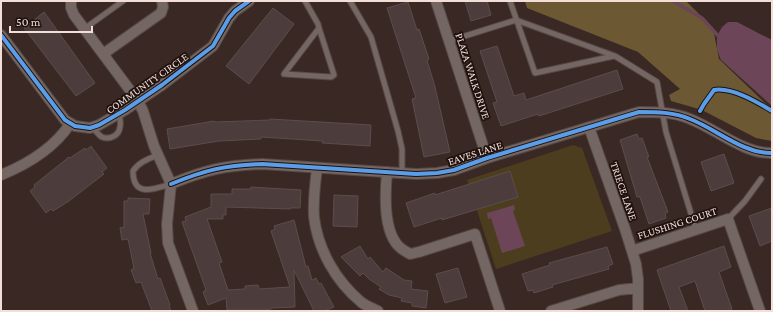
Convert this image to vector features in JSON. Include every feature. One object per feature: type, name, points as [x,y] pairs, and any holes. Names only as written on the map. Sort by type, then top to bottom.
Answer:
[{"type":"street","points":[[71,1],[71,8],[84,29],[138,101],[143,111],[158,155],[171,184],[167,224],[168,243],[193,311]]},
{"type":"street","points":[[103,54],[161,13],[163,7],[162,1]]},
{"type":"street","name":"COMMUNITY CIRCLE","points":[[93,127],[119,114],[162,85],[213,46],[229,18],[248,1]]},
{"type":"street","name":"PLAZA WALK DRIVE","points":[[436,1],[487,158]]},
{"type":"street","points":[[1,35],[58,112],[70,124],[82,128],[93,127]]},
{"type":"street","name":"EAVES LANE","points":[[171,184],[199,173],[240,165],[262,164],[402,173],[437,173],[454,170],[487,158],[639,112],[675,114],[690,119],[738,144],[754,150],[772,153]]},
{"type":"street","points":[[1,175],[22,166],[54,144],[70,124]]},
{"type":"street","name":"TRIECE LANE","points":[[589,127],[636,264],[638,311]]},
{"type":"street","points":[[317,168],[314,216],[322,246],[338,277],[360,307],[378,311]]},
{"type":"street","points":[[387,172],[387,219],[391,233],[400,248],[410,254],[475,234],[500,311]]},
{"type":"street","name":"FLUSHING COURT","points":[[632,251],[728,219],[760,311]]},
{"type":"street","points":[[552,311],[619,290],[638,288]]},
{"type":"lane","points":[[84,29],[123,1]]},
{"type":"lane","points":[[305,1],[319,28],[334,75],[331,77],[284,74],[319,28]]},
{"type":"lane","points":[[350,1],[371,36],[402,149],[402,173]]},
{"type":"lane","points":[[510,1],[535,73],[615,56]]},
{"type":"lane","points":[[449,41],[516,20],[615,56],[657,82],[666,132],[696,230]]},
{"type":"lane","points":[[93,127],[102,137],[109,138],[114,136],[119,132],[119,114]]},
{"type":"lane","points":[[158,155],[137,165],[133,171],[135,184],[138,188],[144,190],[151,190],[171,184]]},
{"type":"lane","points":[[728,219],[745,202],[761,179]]},
{"type":"shaded area","points":[[525,1],[686,1],[713,28],[719,59],[772,108],[772,141],[756,138],[702,110],[671,101],[669,95],[680,89],[638,52],[527,8]]},
{"type":"shaded area","points":[[728,22],[737,22],[772,40],[772,106],[721,60],[717,50],[717,36],[722,27]]},
{"type":"shaded area","points":[[573,145],[582,148],[612,231],[496,269],[467,180]]},
{"type":"shaded area","points":[[514,205],[515,210],[513,211],[525,246],[502,253],[491,218],[488,219],[487,213]]},
{"type":"building","points":[[465,1],[487,1],[491,15],[471,21]]},
{"type":"building","points":[[408,2],[417,30],[419,29],[429,59],[427,60],[435,87],[450,152],[424,157],[412,99],[416,98],[387,8]]},
{"type":"building","points":[[273,8],[294,24],[249,84],[226,66]]},
{"type":"building","points":[[44,12],[95,83],[76,96],[24,28]]},
{"type":"building","points":[[497,46],[514,96],[524,93],[526,100],[617,70],[623,89],[539,116],[538,114],[501,126],[493,103],[497,102],[480,51]]},
{"type":"building","points":[[270,119],[371,125],[370,146],[261,137],[261,139],[219,141],[170,149],[167,129],[214,121]]},
{"type":"building","points":[[637,134],[639,139],[642,138],[649,157],[647,157],[668,212],[665,213],[666,218],[649,224],[640,197],[637,197],[620,140]]},
{"type":"building","points":[[91,146],[107,168],[102,172],[104,174],[69,201],[53,211],[51,209],[46,213],[30,191],[35,187],[34,185],[69,157],[70,158],[85,148],[86,150]]},
{"type":"building","points":[[724,154],[734,183],[711,191],[701,162]]},
{"type":"building","points":[[510,171],[518,197],[414,227],[406,203]]},
{"type":"building","points":[[251,187],[301,190],[300,208],[226,207],[226,215],[223,215],[223,219],[207,219],[222,262],[219,263],[228,290],[245,289],[245,286],[258,285],[259,289],[290,287],[271,231],[275,229],[274,226],[294,220],[306,267],[308,266],[312,280],[316,278],[319,284],[321,283],[334,307],[324,311],[314,311],[294,270],[295,307],[271,308],[264,310],[227,310],[226,298],[208,305],[203,292],[206,290],[182,222],[186,221],[185,217],[211,207],[211,194],[232,194],[232,189],[251,189]]},
{"type":"building","points":[[334,195],[358,196],[357,227],[333,226]]},
{"type":"building","points":[[128,198],[150,199],[149,214],[143,214],[150,253],[158,279],[160,278],[171,311],[152,311],[141,282],[136,283],[131,270],[134,268],[128,239],[122,240],[120,228],[124,227],[124,201],[128,201]]},
{"type":"building","points":[[772,208],[772,241],[760,246],[749,216]]},
{"type":"building","points":[[360,246],[368,259],[370,257],[383,272],[386,268],[404,280],[412,281],[411,289],[428,291],[426,308],[412,306],[412,303],[401,301],[402,298],[389,295],[379,289],[381,287],[363,273],[360,276],[341,257]]},
{"type":"building","points":[[724,246],[731,267],[719,272],[732,309],[727,311],[705,311],[695,281],[679,287],[688,311],[671,311],[657,270]]},
{"type":"building","points":[[607,247],[613,264],[608,266],[609,269],[552,285],[553,287],[534,293],[533,290],[528,291],[522,274],[550,265],[549,263]]},
{"type":"building","points":[[458,268],[467,297],[445,303],[436,274]]},
{"type":"waterway","points":[[673,1],[702,18],[720,38]]},
{"type":"cycle path","points":[[1,35],[65,120],[75,126],[90,128],[99,125],[125,110],[162,85],[213,46],[229,18],[235,11],[249,1]]},
{"type":"cycle path","points":[[700,111],[714,90],[736,93],[772,111]]},
{"type":"cycle path","points":[[171,184],[194,175],[216,169],[262,164],[416,174],[437,173],[454,170],[487,158],[639,112],[678,115],[700,123],[751,150],[772,153]]}]
